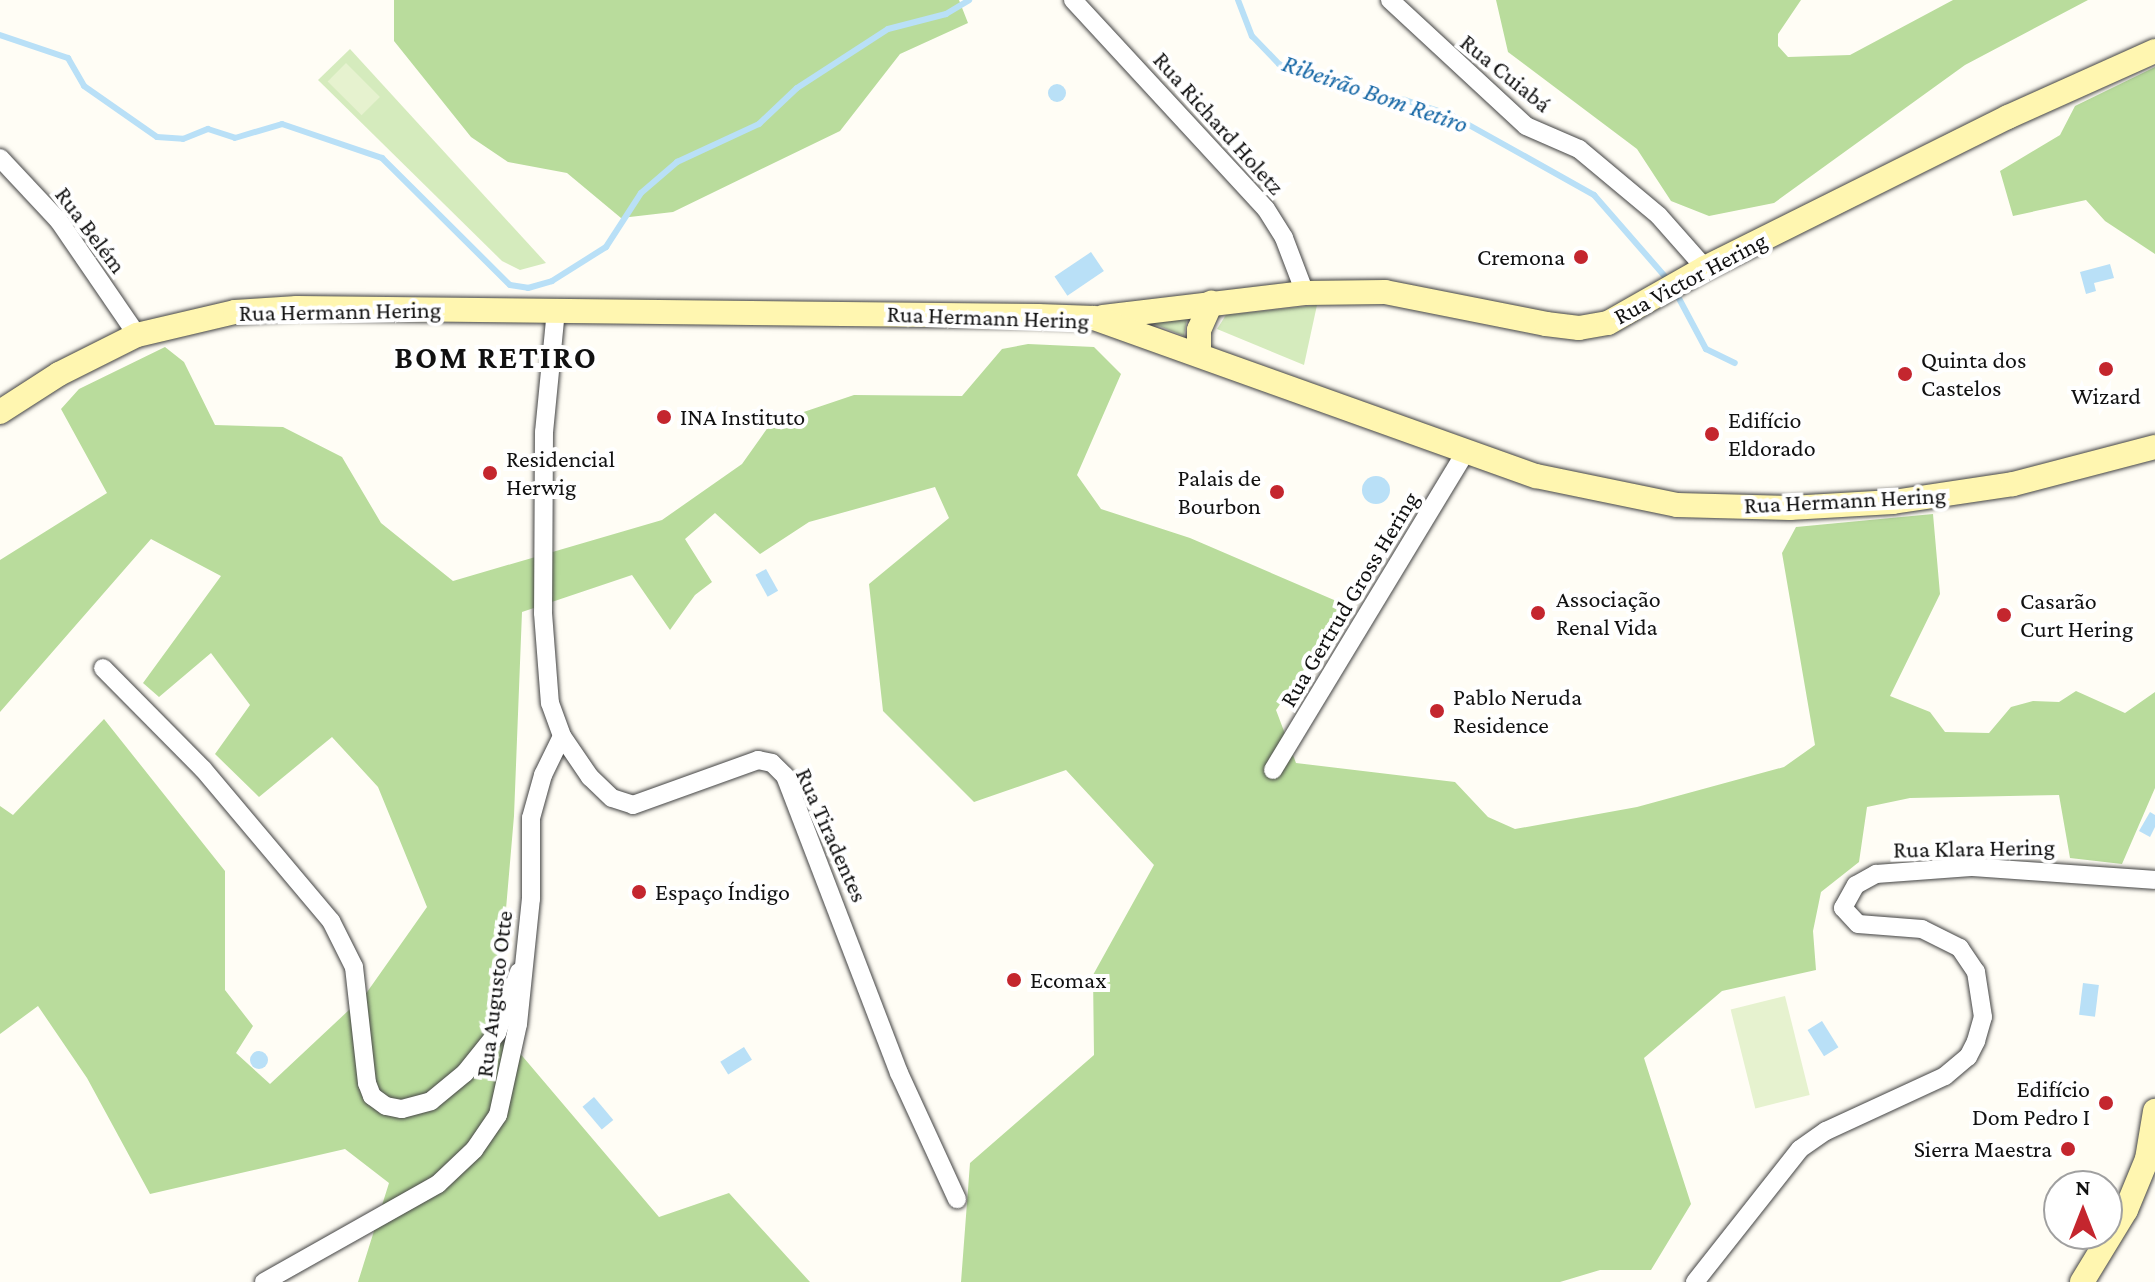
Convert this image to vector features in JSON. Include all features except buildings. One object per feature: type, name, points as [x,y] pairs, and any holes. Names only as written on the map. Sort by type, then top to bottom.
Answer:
[{"type":"street","name":"Rua Richard Holetz","points":[[1073,0],[1266,209],[1284,238],[1305,293]]},
{"type":"street","name":"Rua Cuiabá","points":[[1390,0],[1526,126],[1579,149],[1659,216],[1705,268]]},
{"type":"street","name":"Rua Victor Hering","points":[[1094,318],[1305,293],[1385,292],[1579,328],[1608,323],[1705,268],[2101,72],[2155,51]]},
{"type":"street","name":"Rua Belém","points":[[0,158],[59,221],[137,335]]},
{"type":"street","points":[[1199,353],[1199,330],[1211,303]]},
{"type":"street","name":"Rua Hermann Hering","points":[[0,412],[59,374],[137,335],[200,317],[297,308],[1094,318],[1536,476],[1629,498],[1790,508],[1982,490],[2155,447]]},
{"type":"street","name":"Rua Tiradentes","points":[[556,310],[544,432],[543,613],[550,703],[562,736],[590,777],[612,798],[633,805],[758,760],[772,763],[785,776],[899,1073],[957,1199]]},
{"type":"street","name":"Rua Gertrud Gross Hering","points":[[1273,770],[1466,451]]},
{"type":"street","points":[[103,668],[203,769],[331,921],[354,967],[367,1083],[372,1096],[386,1106],[402,1109],[431,1101],[465,1073],[497,1033],[519,972]]},
{"type":"street","name":"Rua Augusto Otte","points":[[264,1282],[438,1184],[474,1150],[498,1115],[511,1073],[519,972],[531,899],[531,818],[562,736]]},
{"type":"street","name":"Rua Klara Hering","points":[[1695,1282],[1800,1149],[1826,1131],[1945,1076],[1968,1057],[1976,1041],[1983,1017],[1976,972],[1960,948],[1922,929],[1858,924],[1843,908],[1856,885],[1876,874],[1971,867],[2155,880]]},
{"type":"street","points":[[2082,1282],[2126,1210],[2147,1159],[2155,1111]]},
{"type":"green space","points":[[394,0],[959,0],[968,23],[900,54],[840,131],[673,212],[621,218],[567,173],[508,162],[471,137],[394,41]]},
{"type":"green space","points":[[1496,0],[1801,0],[1778,34],[1778,46],[1788,57],[1850,55],[1953,0],[2088,0],[1965,65],[1774,203],[1709,216],[1671,201],[1637,149],[1508,52]]},
{"type":"green space","points":[[350,49],[546,263],[520,270],[502,261],[318,80]]},
{"type":"green space","points":[[346,63],[380,97],[362,115],[328,81]]},
{"type":"green space","points":[[2155,67],[2155,254],[2105,221],[2086,200],[2013,216],[2000,171],[2060,135],[2075,106]]},
{"type":"green space","points":[[1317,305],[1304,365],[1217,329],[1226,315]]},
{"type":"green space","points":[[1187,318],[1184,336],[1142,319]]},
{"type":"green space","points":[[1028,344],[1094,347],[1121,374],[1077,475],[1101,509],[1190,538],[1348,606],[1276,710],[1296,763],[1455,782],[1488,817],[1515,829],[1637,807],[1784,767],[1815,745],[1782,553],[1796,527],[1933,514],[1940,594],[1890,696],[1930,712],[1945,732],[1989,733],[2011,707],[2033,701],[2059,702],[2076,691],[2125,713],[2155,692],[2155,788],[2122,864],[2070,858],[2059,795],[1910,798],[1867,807],[1859,862],[1821,892],[1813,931],[1816,970],[1722,991],[1644,1058],[1691,1204],[1651,1270],[1600,1270],[1560,1282],[961,1282],[970,1163],[1094,1055],[1093,975],[1154,865],[1066,770],[974,802],[883,711],[869,584],[949,518],[935,487],[809,522],[760,554],[715,513],[685,539],[712,582],[695,595],[670,630],[632,575],[522,612],[514,816],[496,1025],[659,1217],[729,1193],[810,1282],[358,1282],[389,1183],[345,1149],[150,1194],[87,1078],[38,1006],[0,1034],[0,806],[13,815],[104,719],[225,871],[225,990],[253,1026],[236,1053],[270,1084],[365,995],[427,907],[378,787],[332,737],[259,797],[215,754],[250,705],[211,653],[159,697],[143,683],[221,576],[151,539],[0,712],[0,560],[107,493],[61,409],[79,389],[165,347],[184,362],[215,425],[283,427],[342,457],[381,523],[453,581],[662,520],[742,464],[771,423],[854,395],[962,396],[1002,349]]},
{"type":"green space","points":[[1785,996],[1810,1095],[1755,1109],[1731,1010]]},
{"type":"water","points":[[1057,84],[1066,93],[1057,102],[1048,93]]},
{"type":"water","points":[[1091,252],[1104,271],[1067,296],[1055,277]]},
{"type":"water","points":[[2110,264],[2114,278],[2094,283],[2096,291],[2086,294],[2080,272]]},
{"type":"water","points":[[1376,476],[1386,480],[1390,490],[1386,500],[1376,504],[1366,500],[1362,490],[1366,480]]},
{"type":"water","points":[[766,569],[778,591],[768,597],[756,575]]},
{"type":"water","points":[[2150,812],[2155,815],[2155,827],[2150,837],[2139,831]]},
{"type":"water","points":[[2083,983],[2099,985],[2095,1017],[2079,1015]]},
{"type":"water","points":[[1822,1021],[1838,1047],[1824,1056],[1808,1030]]},
{"type":"water","points":[[744,1047],[752,1060],[728,1075],[720,1062]]},
{"type":"water","points":[[255,1051],[263,1051],[268,1060],[266,1067],[255,1069],[250,1064],[250,1056]]},
{"type":"water","points":[[594,1097],[613,1120],[602,1130],[583,1107]]},
{"type":"waterway","name":"Ribeirão Bom Retiro","points":[[0,35],[68,58],[84,86],[157,137],[183,139],[208,129],[235,138],[282,124],[382,158],[510,285],[528,288],[552,281],[606,247],[641,193],[677,162],[759,124],[797,88],[888,29],[946,14],[969,0]]},
{"type":"waterway","name":"Ribeirão Bom Retiro","points":[[1238,0],[1252,36],[1279,64],[1371,98],[1405,100],[1451,115],[1594,195],[1669,281]]},
{"type":"waterway","name":"Ribeirão Bom Retiro","points":[[1675,291],[1706,349],[1735,363]]},
{"type":"place","name":"Cremona","points":[[1581,257]]},
{"type":"place","name":"Wizard","points":[[2106,369]]},
{"type":"place","name":"Quinta dos Castelos","points":[[1905,374]]},
{"type":"place","name":"INA Instituto","points":[[664,417]]},
{"type":"place","name":"Edifício Eldorado","points":[[1712,434]]},
{"type":"place","name":"Residencial Herwig","points":[[490,473]]},
{"type":"place","name":"Palais de Bourbon","points":[[1277,492]]},
{"type":"place","name":"Associação Renal Vida","points":[[1538,613]]},
{"type":"place","name":"Casarão Curt Hering","points":[[2004,615]]},
{"type":"place","name":"Pablo Neruda Residence","points":[[1437,711]]},
{"type":"place","name":"Espaço Índigo","points":[[639,892]]},
{"type":"place","name":"Ecomax","points":[[1014,980]]},
{"type":"place","name":"Edifício Dom Pedro I","points":[[2106,1103]]},
{"type":"place","name":"Sierra Maestra","points":[[2068,1149]]},
{"type":"district","name":"BOM RETIRO","points":[[496,357]]}]
